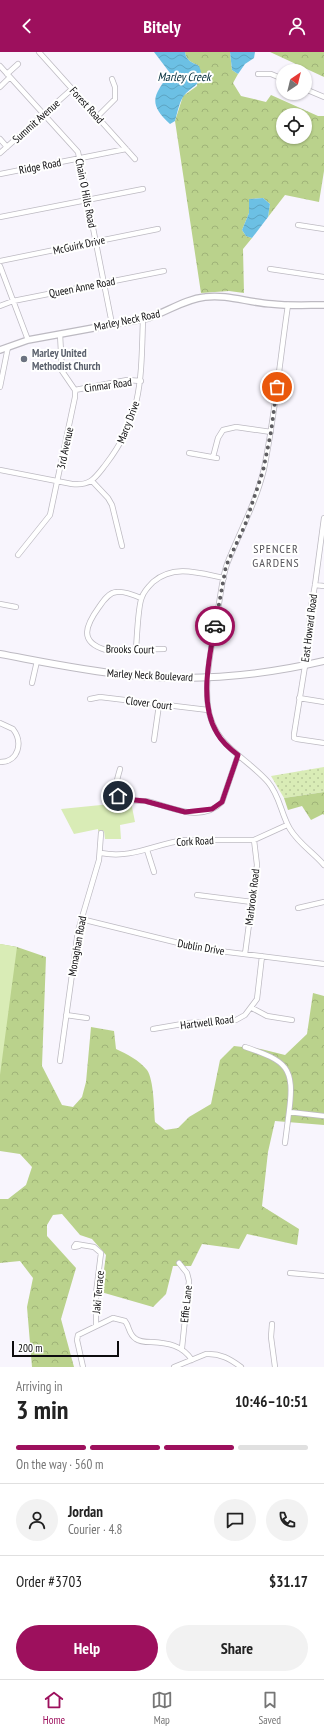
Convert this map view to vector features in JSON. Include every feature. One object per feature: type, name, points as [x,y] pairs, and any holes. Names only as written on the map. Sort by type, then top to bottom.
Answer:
[{"type":"main road","name":"Marley Neck Boulevard","points":[[0,654],[84,670],[130,676],[208,678],[259,673],[324,662]]},
{"type":"street","name":"Forest Road","points":[[39,52],[135,159]]},
{"type":"street","points":[[0,87],[18,64]]},
{"type":"street","name":"Chain O Hills Road","points":[[0,66],[78,152],[112,324]]},
{"type":"street","points":[[258,74],[271,74],[276,76]]},
{"type":"street","points":[[98,116],[115,99],[115,87],[112,79]]},
{"type":"street","name":"Summit Avenue","points":[[0,153],[72,89]]},
{"type":"street","points":[[312,92],[324,97]]},
{"type":"street","points":[[0,139],[7,147]]},
{"type":"street","name":"Ridge Road","points":[[0,174],[126,149]]},
{"type":"street","points":[[0,217],[143,189]]},
{"type":"street","points":[[298,225],[324,229]]},
{"type":"street","name":"McGuirk Drive","points":[[0,261],[158,229]]},
{"type":"street","points":[[0,266],[28,340]]},
{"type":"street","points":[[270,269],[324,277]]},
{"type":"street","name":"Queen Anne Road","points":[[0,306],[14,301],[164,271]]},
{"type":"street","name":"Marley Neck Road","points":[[0,350],[28,340],[143,319],[164,313],[186,302],[204,297],[229,297],[272,304],[324,304]]},
{"type":"street","points":[[288,304],[271,432],[263,471],[245,525],[233,550],[224,578],[208,678],[208,710],[216,733],[223,742],[261,775],[271,786],[277,796],[287,825],[299,842],[324,864]]},
{"type":"street","name":"Marcy Drive","points":[[92,481],[118,448],[124,438],[132,416],[141,381],[143,319]]},
{"type":"street","points":[[60,334],[62,371],[75,390]]},
{"type":"street","points":[[0,386],[8,347]]},
{"type":"street","name":"Cinmar Road","points":[[75,390],[128,380],[141,381]]},
{"type":"street","name":"3rd Avenue","points":[[18,555],[50,516],[74,403],[75,390]]},
{"type":"street","points":[[189,453],[215,457],[218,438],[223,430],[236,427],[271,432]]},
{"type":"street","points":[[0,470],[77,485],[92,481],[108,498],[112,505],[122,546]]},
{"type":"street","name":"East Howard Road","points":[[324,518],[315,585],[310,607],[305,666],[294,738],[324,743]]},
{"type":"street","points":[[136,649],[141,598],[150,585],[166,573],[182,570],[224,578]]},
{"type":"street","points":[[315,585],[324,586]]},
{"type":"street","name":"Brooks Court","points":[[141,598],[117,592],[110,594],[88,622],[87,629],[89,638],[98,648],[106,650],[164,649]]},
{"type":"street","points":[[0,604],[16,607]]},
{"type":"street","points":[[32,683],[37,661]]},
{"type":"street","name":"Clover Court","points":[[90,699],[100,697],[208,710]]},
{"type":"street","points":[[299,698],[324,702]]},
{"type":"street","points":[[154,740],[159,705]]},
{"type":"street","points":[[0,723],[13,729],[20,742],[18,750],[13,757],[6,761],[0,762]]},
{"type":"street","points":[[120,769],[117,781],[117,790],[118,796],[123,799],[145,801],[185,812],[204,811],[216,807],[222,802],[238,755]]},
{"type":"street","name":"Cork Road","points":[[101,853],[122,855],[185,840],[254,840],[287,825]]},
{"type":"street","name":"Monaghan Road","points":[[60,1061],[76,940],[101,853],[101,833]]},
{"type":"street","name":"Marbrook Road","points":[[245,954],[257,858],[254,840]]},
{"type":"street","points":[[147,850],[154,872]]},
{"type":"street","points":[[198,895],[252,902]]},
{"type":"street","points":[[298,908],[324,902]]},
{"type":"street","name":"Dublin Drive","points":[[81,919],[203,949],[324,964]]},
{"type":"street","points":[[262,956],[257,999],[252,1008],[267,1016],[292,1020]]},
{"type":"street","name":"Hartwell Road","points":[[153,1029],[188,1023],[236,1020],[245,1015],[252,1008]]},
{"type":"street","points":[[66,1015],[87,1018]]},
{"type":"street","points":[[245,1047],[270,1055],[280,1062],[288,1073],[292,1089],[285,1143]]},
{"type":"street","points":[[289,1112],[324,1116]]},
{"type":"street","name":"Jaki Terrace","points":[[79,1246],[94,1247],[101,1253],[96,1293],[96,1326],[91,1330],[80,1333],[77,1337],[83,1367]]},
{"type":"street","name":"Effie Lane","points":[[179,1263],[187,1273],[189,1281],[182,1348]]},
{"type":"street","points":[[290,1273],[324,1276]]},
{"type":"street","points":[[96,1326],[110,1319],[119,1318],[126,1323],[131,1336],[137,1340],[167,1343],[182,1348],[192,1360]]},
{"type":"street","points":[[272,1324],[271,1337],[275,1367]]},
{"type":"street","points":[[174,1367],[206,1354],[217,1354],[228,1358],[241,1367]]},
{"type":"green space","points":[[185,52],[230,52],[232,70],[238,74],[233,83],[241,96],[266,102],[271,95],[276,97],[276,100],[282,100],[300,108],[276,108],[276,144],[312,144],[312,113],[318,116],[324,116],[324,171],[319,202],[285,195],[268,217],[270,204],[263,198],[249,199],[249,213],[242,230],[246,236],[252,238],[243,249],[244,293],[229,291],[201,293],[175,121],[183,96],[197,86],[199,66],[190,61]]},
{"type":"green space","points":[[270,52],[324,52],[324,77],[312,71],[312,64],[296,64]]},
{"type":"green space","points":[[324,767],[324,792],[284,798],[271,776]]},
{"type":"green space","points":[[324,792],[324,815],[323,814],[311,820],[302,806],[288,810],[284,798]]},
{"type":"green space","points":[[131,802],[135,822],[120,825],[121,839],[105,839],[104,831],[98,831],[98,829],[74,834],[61,809]]},
{"type":"green space","points":[[0,944],[17,947],[46,957],[42,1066],[62,1105],[73,1107],[82,1097],[86,1082],[91,1027],[114,1031],[116,1049],[137,1060],[147,1070],[151,1081],[155,1122],[165,1130],[178,1128],[189,1117],[211,1104],[220,1060],[234,1046],[261,1049],[285,1055],[307,1034],[313,993],[324,996],[324,1125],[275,1121],[268,1152],[262,1206],[299,1229],[297,1245],[247,1234],[239,1249],[202,1244],[191,1266],[173,1266],[166,1294],[153,1307],[101,1292],[106,1255],[92,1239],[80,1235],[62,1214],[53,1215],[47,1225],[47,1236],[76,1268],[61,1319],[74,1367],[32,1367],[27,1307],[33,1278],[20,1261],[0,1263],[0,1199],[8,1199],[26,1185],[32,1167],[20,1154],[0,1151]]},
{"type":"green space","points":[[0,944],[17,947],[0,1075]]},
{"type":"water","name":"Marley Creek","points":[[154,52],[185,52],[188,59],[199,66],[201,72],[199,81],[183,97],[179,105],[175,121],[170,124],[158,110],[155,99],[160,87],[170,73]]},
{"type":"water","points":[[230,52],[255,52],[254,58],[245,64],[238,74],[232,70]]},
{"type":"water","points":[[263,198],[270,204],[268,217],[252,238],[246,236],[242,230],[249,213],[249,199]]},
{"type":"way so far","points":[[215,626],[226,566],[245,525],[263,471],[271,432],[277,387]]},
{"type":"place","name":"Marley United Methodist Church","points":[[24,359]]},
{"type":"district","name":"SPENCER GARDENS","points":[[276,556]]},
{"type":"route","points":[[118,796],[123,799],[145,801],[185,812],[212,809],[222,802],[238,755],[223,742],[216,733],[207,705],[209,668],[215,626]]}]
